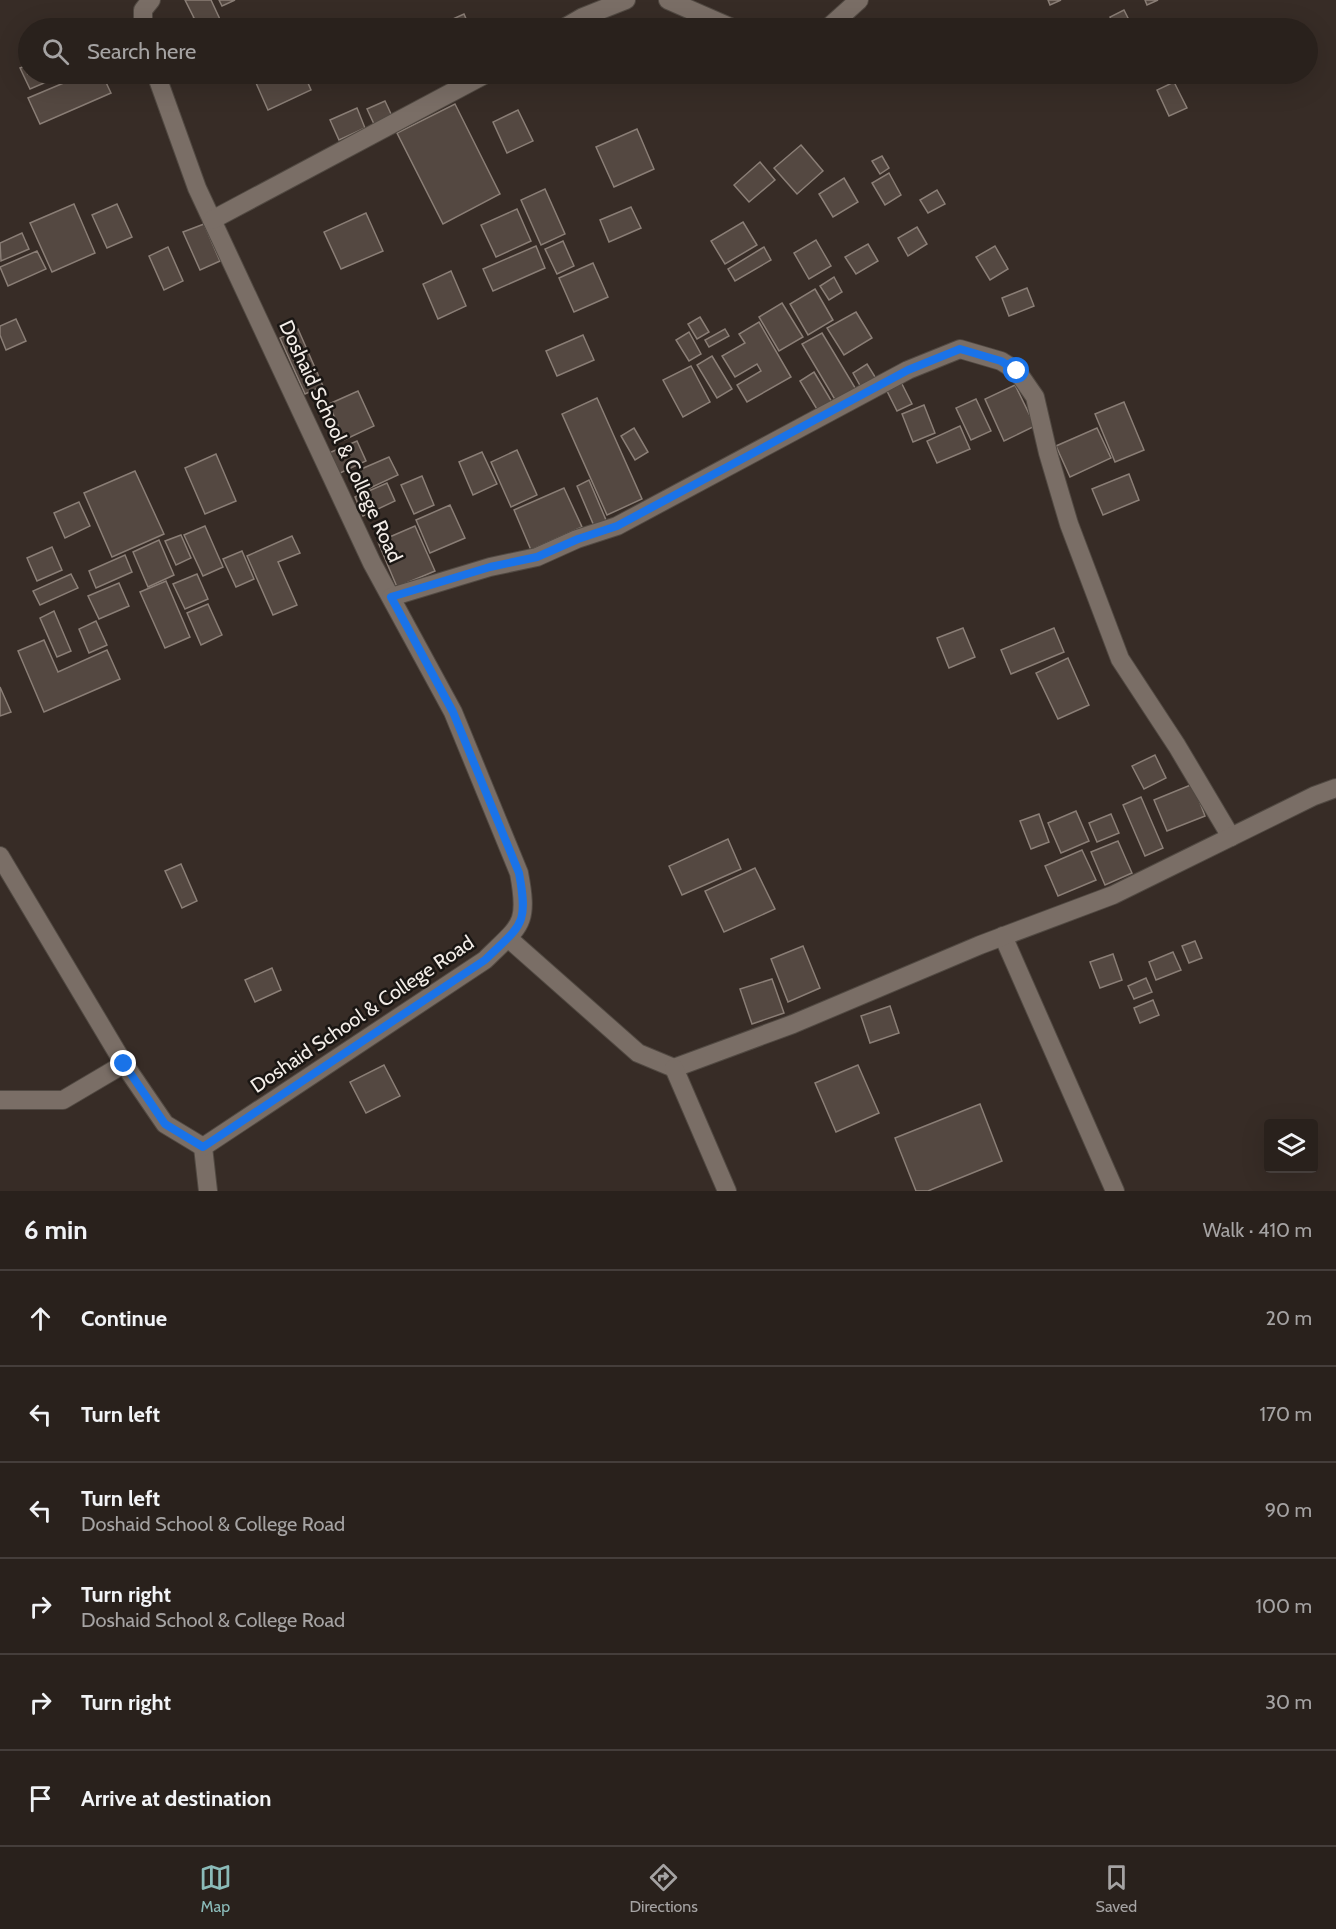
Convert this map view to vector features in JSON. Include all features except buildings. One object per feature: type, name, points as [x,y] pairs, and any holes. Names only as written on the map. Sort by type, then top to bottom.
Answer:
[{"type":"street","points":[[143,18],[143,10],[151,0]]},
{"type":"street","points":[[581,18],[626,0]]},
{"type":"street","points":[[668,0],[709,18]]},
{"type":"street","points":[[839,18],[860,0]]},
{"type":"street","name":"Doshaid School & College Road","points":[[160,84],[197,188],[372,563],[453,712],[519,873],[524,899],[521,924],[476,967],[203,1147]]},
{"type":"street","points":[[212,220],[467,84]]},
{"type":"street","points":[[391,597],[490,567],[537,557],[578,539],[617,526],[908,370],[960,349],[1001,361],[1017,371],[1035,397],[1048,453],[1069,524],[1120,659],[1177,746],[1230,837]]},
{"type":"street","points":[[508,938],[638,1053],[674,1068],[793,1024],[1003,936],[1113,895],[1230,837],[1336,789]]},
{"type":"street","points":[[0,856],[124,1064],[165,1124],[203,1147],[208,1191]]},
{"type":"street","points":[[1003,936],[1115,1191]]},
{"type":"street","points":[[0,1100],[63,1100],[124,1064]]},
{"type":"street","points":[[674,1068],[727,1191]]},
{"type":"route","points":[[124,1064],[165,1124],[203,1147],[485,960],[521,924],[524,899],[519,873],[453,712],[391,597],[490,567],[537,557],[578,539],[617,526],[908,370],[960,349],[1001,361],[1017,371]]}]
